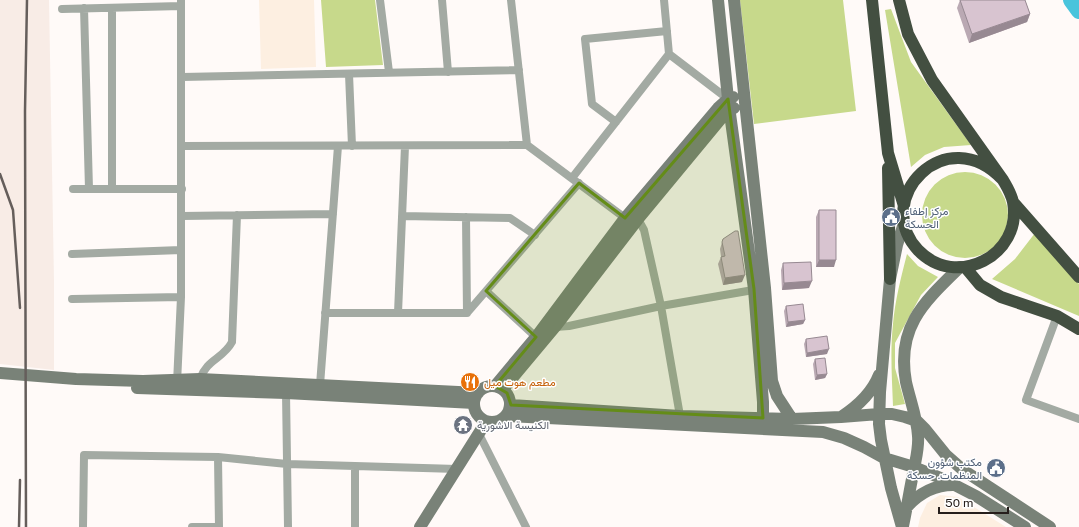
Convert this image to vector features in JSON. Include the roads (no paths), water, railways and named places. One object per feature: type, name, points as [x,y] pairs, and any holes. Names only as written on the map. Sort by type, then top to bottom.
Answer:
[{"type":"highway","points":[[872,0],[888,153],[890,279]]},
{"type":"highway","points":[[899,0],[908,34],[932,80],[1003,180],[1009,190],[1013,202],[1014,217],[1010,232],[1003,245],[993,256],[979,264],[962,267],[945,266],[930,260],[918,250],[909,237],[904,222],[904,206],[909,189],[919,175],[933,164],[950,158],[968,158],[985,164],[995,171],[1003,180]]},
{"type":"highway","points":[[888,153],[904,206]]},
{"type":"highway","points":[[1013,202],[1079,277]]},
{"type":"highway","points":[[962,267],[980,284],[1001,298],[1057,316],[1079,328]]},
{"type":"street","points":[[380,0],[389,72]]},
{"type":"street","points":[[442,0],[448,72]]},
{"type":"street","points":[[511,0],[527,145]]},
{"type":"street","points":[[325,312],[467,313],[535,235],[576,181],[616,122],[669,54],[664,0]]},
{"type":"street","points":[[718,0],[729,104],[759,289],[772,381],[777,396],[792,419]]},
{"type":"street","points":[[734,0],[745,101],[759,289],[763,418]]},
{"type":"street","points":[[62,9],[112,8],[181,3],[182,250],[177,385]]},
{"type":"street","points":[[84,8],[89,189]]},
{"type":"street","points":[[112,8],[112,189]]},
{"type":"street","points":[[616,122],[592,104],[585,39],[667,31]]},
{"type":"street","points":[[669,54],[729,104]]},
{"type":"street","points":[[182,77],[519,70]]},
{"type":"street","points":[[349,74],[352,146]]},
{"type":"street","points":[[499,388],[625,218],[718,108],[745,101]]},
{"type":"street","points":[[499,388],[556,327],[638,219],[729,104]]},
{"type":"street","points":[[182,146],[527,145],[625,218]]},
{"type":"street","points":[[320,385],[338,146]]},
{"type":"street","points":[[398,313],[405,146]]},
{"type":"street","points":[[73,189],[182,189]]},
{"type":"street","points":[[182,216],[333,214]]},
{"type":"street","points":[[200,379],[202,373],[209,364],[223,354],[232,342],[238,215]]},
{"type":"street","points":[[402,216],[510,218],[535,235]]},
{"type":"street","points":[[466,217],[467,313]]},
{"type":"street","points":[[638,219],[644,230],[661,306],[680,416]]},
{"type":"street","points":[[902,527],[884,458],[881,440],[880,414],[882,368],[890,279],[897,245],[904,222]]},
{"type":"street","points":[[72,254],[182,250]]},
{"type":"street","points":[[902,527],[918,447],[917,421],[904,370],[904,354],[907,337],[914,320],[923,305],[962,267]]},
{"type":"street","points":[[556,327],[569,326],[661,306],[759,289]]},
{"type":"street","points":[[486,291],[536,337]]},
{"type":"street","points":[[72,299],[181,297]]},
{"type":"street","points":[[1057,316],[1026,400],[1079,419]]},
{"type":"street","points":[[841,417],[853,409],[867,395],[878,378],[882,368]]},
{"type":"street","points":[[0,373],[286,393],[476,398]]},
{"type":"street","points":[[0,380],[74,386],[177,385],[200,379],[320,385],[476,398]]},
{"type":"street","points":[[485,387],[499,388],[509,396],[509,411],[504,419],[495,423],[486,422],[478,416],[476,412],[476,398],[485,387]]},
{"type":"street","points":[[286,393],[288,527]]},
{"type":"street","points":[[509,411],[792,419],[892,414],[917,421],[946,454],[963,470],[1050,527]]},
{"type":"street","points":[[509,411],[823,432],[854,442],[884,458],[914,467],[954,484],[1025,527]]},
{"type":"street","points":[[420,527],[486,422]]},
{"type":"street","points":[[479,434],[526,527]]},
{"type":"street","points":[[83,527],[84,455],[218,457],[287,464],[457,469]]},
{"type":"street","points":[[192,527],[219,527],[218,457]]},
{"type":"street","points":[[355,466],[355,527]]},
{"type":"street","points":[[906,508],[917,496],[931,488],[954,484]]},
{"type":"waterway","points":[[1071,0],[1079,11]]},
{"type":"railway","points":[[26,527],[25,111],[27,0]]},
{"type":"railway","points":[[0,174],[13,210],[20,308]]},
{"type":"railway","points":[[19,527],[20,480]]},
{"type":"place","name":"مركز إطفاء الحسكة","points":[[891,217]]},
{"type":"place","name":"مطعم هوت ميل","points":[[470,382]]},
{"type":"place","name":"الكنيسة الاشورية","points":[[463,425]]},
{"type":"place","name":"مكتب شؤون المنظمات. حسكة","points":[[996,468]]}]
